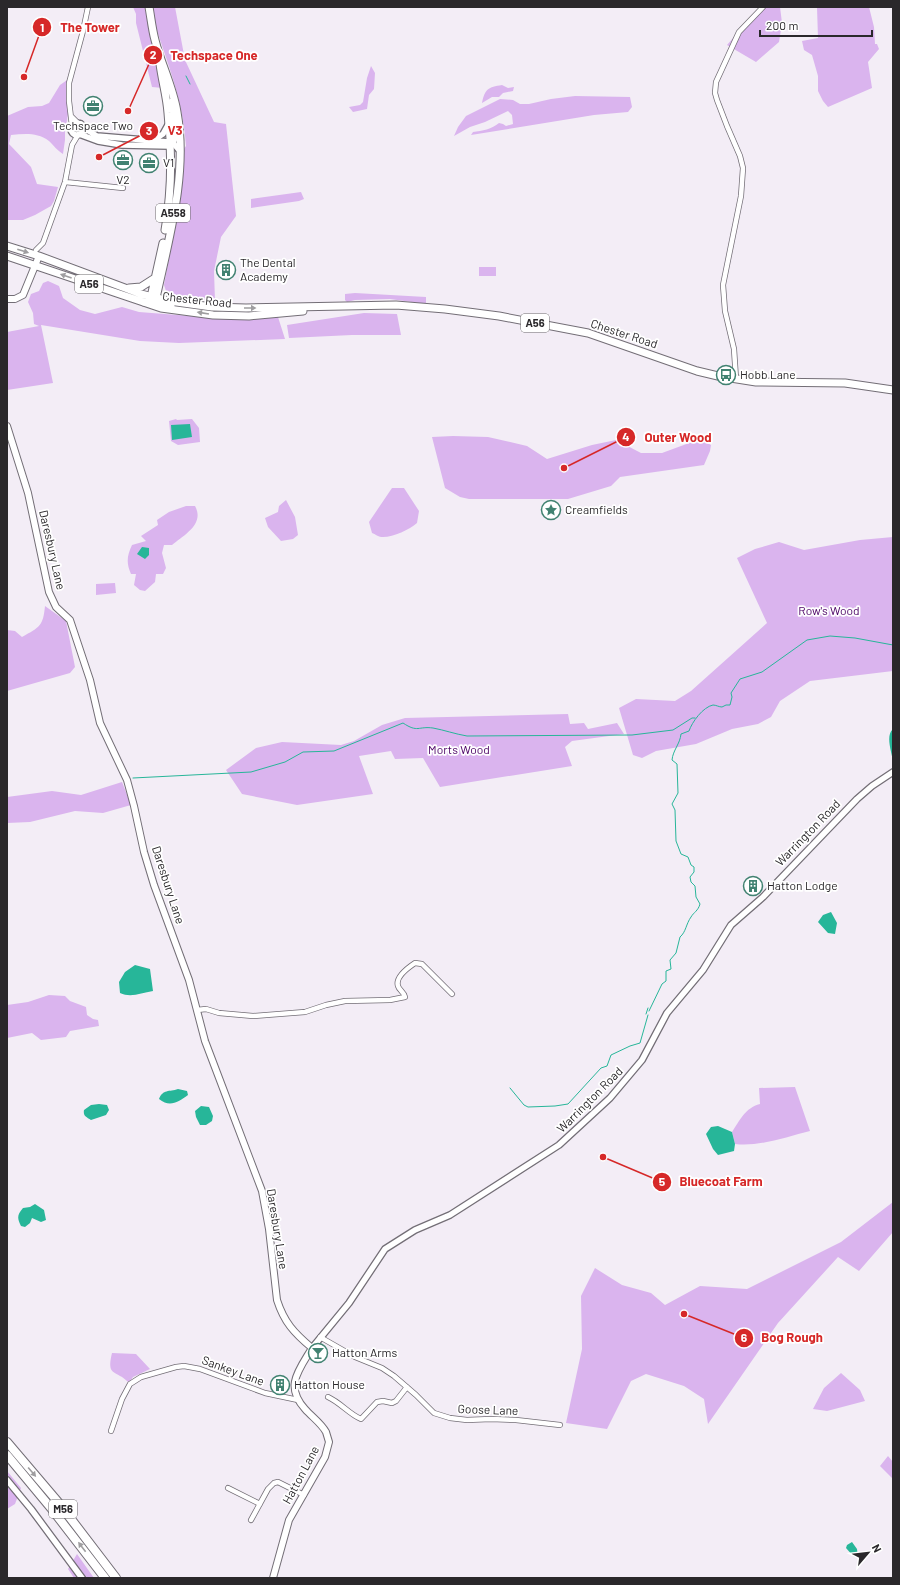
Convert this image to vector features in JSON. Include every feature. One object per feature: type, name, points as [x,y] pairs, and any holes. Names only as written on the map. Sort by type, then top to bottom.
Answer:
[{"type":"highway","name":"M56","points":[[7,1442],[58,1502],[116,1578]]},
{"type":"highway","name":"M56","points":[[7,1455],[51,1508],[105,1578]]},
{"type":"main road","name":"A558","points":[[148,7],[154,39],[172,89],[179,124],[180,151],[175,202],[158,276],[162,292],[169,301]]},
{"type":"main road","name":"A558","points":[[154,299],[169,209],[172,144],[159,54]]},
{"type":"main road","name":"Chester Road","points":[[7,246],[38,253],[122,288],[154,299],[212,306],[246,308],[396,305],[499,316],[584,332],[697,371],[736,379],[756,382],[845,383],[893,390]]},
{"type":"main road","points":[[7,299],[21,297],[25,291],[38,253]]},
{"type":"main road","name":"Chester Road","points":[[7,256],[35,264],[161,308],[178,311],[189,311],[213,315],[249,316],[345,306]]},
{"type":"main road","points":[[122,288],[135,289],[141,287],[158,276]]},
{"type":"main road","name":"A56","points":[[143,302],[154,299],[156,303],[189,311]]},
{"type":"main road","name":"Daresbury Lane","points":[[7,426],[28,493],[49,592],[56,607],[70,620],[90,680],[100,724],[127,780],[144,852],[154,885],[185,967],[210,1054],[262,1191],[269,1229],[277,1300],[280,1310],[287,1324],[312,1348]]},
{"type":"main road","points":[[294,1386],[297,1375],[312,1348]]},
{"type":"main road","name":"Hatton Lane","points":[[273,1578],[290,1520],[328,1449],[328,1437],[324,1429],[305,1410],[298,1400],[294,1386]]},
{"type":"street","points":[[88,7],[69,83],[71,130],[77,134],[98,141],[122,145],[161,148],[166,152],[171,166]]},
{"type":"street","points":[[736,379],[734,349],[725,311],[723,285],[742,196],[743,168],[740,156],[726,126],[715,94],[716,82],[739,32],[763,7]]},
{"type":"street","points":[[172,89],[175,138],[172,144]]},
{"type":"street","points":[[71,116],[87,130],[97,136],[172,144],[180,151]]},
{"type":"street","points":[[152,141],[163,134],[168,127],[169,122]]},
{"type":"street","points":[[72,126],[75,124],[80,124]]},
{"type":"street","points":[[38,253],[43,244],[65,182],[69,157],[74,140],[77,134],[83,129],[80,124]]},
{"type":"street","points":[[156,147],[172,144]]},
{"type":"street","points":[[65,182],[123,188]]},
{"type":"street","points":[[113,193],[114,187]]},
{"type":"street","name":"Warrington Road","points":[[312,1348],[349,1303],[385,1249],[415,1230],[450,1215],[548,1153],[572,1134],[610,1098],[642,1060],[667,1013],[703,970],[731,925],[763,897],[857,799],[872,786],[893,772]]},
{"type":"street","points":[[197,1010],[206,1009],[219,1014],[253,1016],[305,1012],[345,1001],[390,1000],[405,997],[398,988],[397,983],[399,978],[415,962],[422,964],[452,994]]},
{"type":"street","name":"Goose Lane","points":[[320,1337],[355,1357],[382,1368],[407,1387],[434,1413],[450,1418],[467,1420],[516,1420],[560,1425]]},
{"type":"street","name":"Sankey Lane","points":[[111,1431],[122,1399],[130,1384],[141,1377],[176,1367],[184,1366],[200,1369],[264,1393],[298,1400]]},
{"type":"street","points":[[288,1397],[294,1386]]},
{"type":"street","points":[[328,1397],[339,1402],[356,1417],[361,1419],[377,1402],[383,1401],[392,1403],[396,1401],[407,1387]]},
{"type":"street","points":[[7,1480],[40,1521],[82,1578]]},
{"type":"street","points":[[251,1520],[271,1484],[278,1482],[304,1495]]},
{"type":"street","points":[[228,1488],[260,1504]]},
{"type":"green space","points":[[133,7],[145,7],[163,88],[152,87],[136,23],[136,14]]},
{"type":"green space","points":[[149,7],[175,7],[185,60],[214,122],[226,124],[236,216],[221,237],[214,271],[215,301],[167,294],[164,285],[177,215],[183,150],[186,146],[177,93]]},
{"type":"green space","points":[[760,7],[780,7],[782,23],[779,42],[756,62],[727,45]]},
{"type":"green space","points":[[817,7],[869,7],[874,27],[875,44],[877,44],[879,49],[868,62],[872,88],[828,107],[818,91],[818,76],[812,55],[804,50],[802,41],[818,38]]},
{"type":"green space","points":[[371,66],[375,73],[374,89],[369,95],[367,109],[353,112],[349,107],[360,105],[363,102],[367,78]]},
{"type":"green space","points":[[70,78],[69,109],[63,154],[49,141],[35,135],[11,135],[9,144],[31,167],[37,184],[58,187],[54,201],[51,206],[23,220],[7,220],[7,116],[28,107],[42,106],[49,103],[60,85]]},
{"type":"green space","points":[[502,85],[508,88],[514,87],[513,91],[503,93],[499,97],[492,97],[482,103],[484,95],[490,88]]},
{"type":"green space","points":[[575,96],[630,97],[632,107],[628,112],[594,115],[471,135],[473,132],[493,127],[499,123],[506,126],[513,124],[512,115],[508,111],[485,122],[470,127],[454,136],[458,127],[466,116],[500,99],[513,100],[520,104],[529,104]]},
{"type":"green space","points":[[301,192],[304,199],[299,201],[251,208],[251,199]]},
{"type":"green space","points":[[479,267],[496,267],[496,276],[479,276]]},
{"type":"green space","points":[[48,281],[59,286],[63,298],[80,310],[95,314],[122,307],[139,312],[229,319],[278,317],[285,339],[179,343],[140,341],[41,325],[53,383],[7,390],[7,332],[39,326],[34,324],[33,313],[28,302],[31,294],[39,291],[43,283]]},
{"type":"green space","points":[[355,293],[426,297],[426,304],[390,299],[355,300],[347,302],[345,300],[345,294]]},
{"type":"green space","points":[[364,313],[397,314],[401,335],[352,335],[289,338],[287,325]]},
{"type":"green space","points":[[176,419],[192,419],[199,428],[200,442],[178,445],[171,441],[169,421]]},
{"type":"green space","points":[[432,437],[488,437],[527,446],[547,459],[592,445],[616,440],[641,453],[662,453],[700,439],[711,445],[704,465],[620,477],[611,486],[568,499],[469,499],[460,497],[445,488]]},
{"type":"green space","points":[[392,488],[404,488],[419,511],[417,523],[400,533],[380,537],[372,533],[369,522]]},
{"type":"green space","points":[[286,500],[295,517],[298,535],[293,539],[281,541],[268,527],[265,518],[278,512],[279,506]]},
{"type":"green space","points":[[186,506],[195,506],[197,518],[195,524],[187,533],[172,545],[164,545],[162,553],[166,568],[163,574],[156,574],[155,582],[145,591],[140,590],[134,585],[136,574],[131,574],[128,566],[128,556],[132,545],[146,541],[141,536],[158,525],[157,520],[169,512]]},
{"type":"green space","name":"Row's Wood","points":[[893,537],[893,671],[810,681],[780,701],[771,717],[758,724],[732,729],[696,744],[656,751],[642,758],[633,755],[619,708],[636,699],[675,701],[691,691],[767,623],[737,558],[755,549],[779,542],[804,550],[860,540]]},
{"type":"green space","points":[[115,583],[116,593],[96,595],[96,584]]},
{"type":"green space","points":[[45,606],[66,621],[75,667],[70,673],[7,691],[7,630],[15,631],[22,637],[33,631],[42,622]]},
{"type":"green space","name":"Morts Wood","points":[[568,714],[570,724],[584,723],[588,729],[617,723],[624,734],[572,741],[565,747],[572,766],[440,787],[423,758],[395,759],[391,751],[359,756],[373,794],[297,805],[242,794],[226,770],[256,748],[282,742],[341,745],[354,741],[382,725],[405,718]]},
{"type":"green space","points":[[122,782],[131,805],[103,813],[75,811],[30,822],[7,823],[7,797],[52,791],[81,795]]},
{"type":"green space","points":[[49,995],[65,996],[70,1001],[86,1007],[87,1015],[98,1020],[99,1026],[70,1031],[66,1037],[41,1040],[32,1033],[7,1038],[7,1005],[28,1002]]},
{"type":"green space","points":[[795,1087],[810,1131],[763,1143],[744,1145],[735,1144],[732,1132],[740,1119],[750,1108],[760,1104],[759,1088]]},
{"type":"green space","points":[[893,1202],[893,1232],[859,1271],[838,1257],[778,1323],[708,1424],[704,1399],[684,1386],[646,1374],[631,1381],[607,1429],[566,1423],[582,1349],[581,1296],[595,1268],[622,1285],[651,1293],[665,1305],[700,1286],[747,1289],[841,1242]]},
{"type":"green space","points":[[112,1353],[136,1354],[150,1369],[133,1377],[129,1383],[111,1370],[110,1361]]},
{"type":"green space","points":[[841,1373],[860,1390],[865,1401],[827,1411],[813,1409],[824,1388]]},
{"type":"green space","points":[[888,1456],[893,1462],[893,1479],[880,1466]]},
{"type":"green space","points":[[7,1471],[21,1488],[15,1504],[7,1509]]},
{"type":"green space","points":[[77,1554],[94,1578],[74,1578],[68,1569]]},
{"type":"shaded area","points":[[190,424],[192,437],[172,440],[171,425]]},
{"type":"shaded area","points":[[142,547],[149,548],[149,555],[145,559],[137,554]]},
{"type":"shaded area","points":[[893,729],[893,762],[889,736]]},
{"type":"shaded area","points":[[831,912],[837,923],[835,934],[828,933],[818,922],[823,915]]},
{"type":"shaded area","points":[[135,965],[150,969],[153,991],[132,995],[120,993],[119,982],[125,972]]},
{"type":"shaded area","points":[[178,1089],[187,1091],[188,1095],[177,1102],[170,1104],[159,1099],[164,1092]]},
{"type":"shaded area","points":[[91,1105],[107,1105],[109,1110],[106,1115],[91,1120],[85,1116],[84,1110]]},
{"type":"shaded area","points":[[201,1106],[209,1107],[213,1116],[212,1121],[206,1125],[200,1125],[196,1117],[195,1111]]},
{"type":"shaded area","points":[[718,1126],[732,1132],[735,1144],[734,1151],[718,1155],[713,1149],[706,1134],[711,1127]]},
{"type":"shaded area","points":[[35,1204],[44,1210],[46,1220],[41,1222],[32,1218],[30,1223],[25,1227],[21,1226],[18,1219],[23,1208],[30,1207]]},
{"type":"shaded area","points":[[852,1542],[857,1549],[858,1557],[853,1556],[846,1548],[847,1545]]},
{"type":"waterway","points":[[186,76],[190,84]]},
{"type":"waterway","points":[[649,1011],[662,984],[666,981],[666,971],[671,969],[670,960],[676,953],[680,937],[684,933],[689,920],[700,904],[696,897],[695,886],[691,882],[690,877],[694,872],[694,867],[691,865],[688,857],[681,854],[676,841],[675,810],[672,804],[678,793],[677,764],[672,760],[681,734],[689,731],[698,715],[709,706],[713,705],[722,707],[730,705],[732,697],[731,693],[740,679],[762,672],[807,640],[830,636],[855,638],[893,645]]},
{"type":"waterway","points":[[133,778],[251,772],[285,762],[303,752],[334,751],[403,723],[412,728],[433,728],[467,736],[632,735],[673,730],[692,718],[695,718]]},
{"type":"waterway","points":[[646,1014],[648,1008]]},
{"type":"waterway","points":[[510,1088],[524,1105],[528,1107],[568,1104],[601,1068],[607,1066],[611,1055],[640,1043],[648,1015]]},
{"type":"place","name":"The Tower","points":[[24,77]]},
{"type":"place","name":"Techspace Two","points":[[93,106]]},
{"type":"place","name":"Techspace One","points":[[128,111]]},
{"type":"place","name":"V3","points":[[99,157]]},
{"type":"place","name":"V2","points":[[123,160]]},
{"type":"place","name":"V1","points":[[149,163]]},
{"type":"place","name":"The Dental Academy","points":[[226,270]]},
{"type":"place","name":"Hobb Lane","points":[[726,375]]},
{"type":"place","name":"Outer Wood","points":[[564,468]]},
{"type":"place","name":"Creamfields","points":[[551,510]]},
{"type":"place","name":"Hatton Lodge","points":[[753,886]]},
{"type":"place","name":"Bluecoat Farm","points":[[603,1157]]},
{"type":"place","name":"Bog Rough","points":[[684,1314]]},
{"type":"place","name":"Hatton Arms","points":[[318,1353]]},
{"type":"place","name":"Hatton House","points":[[280,1385]]}]
